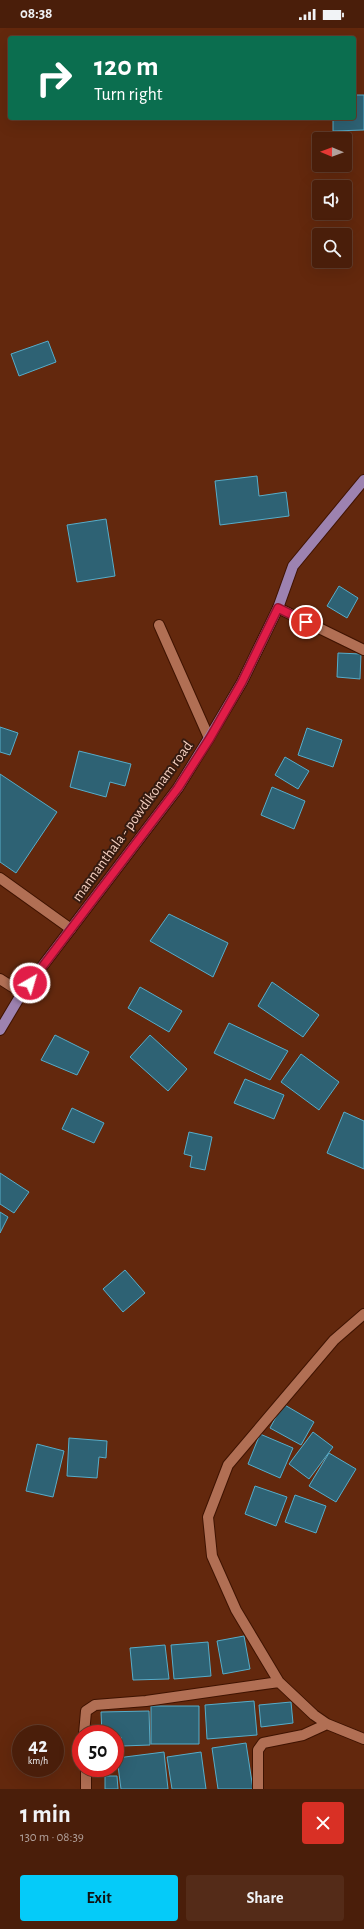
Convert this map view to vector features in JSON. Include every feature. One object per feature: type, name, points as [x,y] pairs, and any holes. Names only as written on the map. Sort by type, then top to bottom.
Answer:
[{"type":"main road","name":"mannanthala - powdikonam road","points":[[0,1030],[22,994],[178,788],[210,738],[242,682],[278,608],[293,566],[364,480]]},
{"type":"street","points":[[278,608],[364,650]]},
{"type":"street","points":[[159,625],[210,738]]},
{"type":"street","points":[[0,878],[71,929]]},
{"type":"street","points":[[0,979],[22,994]]},
{"type":"street","points":[[364,1314],[334,1340],[228,1465],[208,1517],[212,1556],[236,1610],[279,1682],[314,1715],[327,1724],[364,1740]]},
{"type":"street","points":[[85,1725],[86,1711],[95,1706],[146,1701],[279,1682]]},
{"type":"street","points":[[258,1789],[258,1750],[263,1743],[302,1735],[327,1724]]},
{"type":"street","points":[[86,1777],[86,1789]]},
{"type":"building","points":[[356,95],[364,95],[364,130],[333,131],[333,120],[356,120]]},
{"type":"building","points":[[48,341],[56,362],[19,376],[11,354]]},
{"type":"building","points":[[257,476],[259,496],[286,492],[289,516],[220,525],[215,481]]},
{"type":"building","points":[[106,519],[115,576],[77,582],[67,525]]},
{"type":"building","points":[[339,586],[358,598],[347,618],[327,606]]},
{"type":"building","points":[[338,653],[361,654],[360,679],[337,677]]},
{"type":"building","points":[[0,727],[18,733],[10,755],[0,752]]},
{"type":"building","points":[[307,728],[342,740],[333,767],[298,755]]},
{"type":"building","points":[[79,751],[131,764],[125,786],[110,782],[106,797],[70,787]]},
{"type":"building","points":[[285,757],[309,771],[298,789],[275,775]]},
{"type":"building","points":[[0,774],[57,812],[16,873],[0,862]]},
{"type":"building","points":[[272,787],[305,801],[294,829],[261,815]]},
{"type":"building","points":[[169,914],[228,943],[213,977],[150,941]]},
{"type":"building","points":[[272,982],[319,1015],[303,1037],[258,1006]]},
{"type":"building","points":[[140,987],[182,1011],[169,1032],[128,1008]]},
{"type":"building","points":[[229,1023],[288,1051],[270,1080],[214,1053]]},
{"type":"building","points":[[55,1035],[89,1052],[77,1075],[41,1060]]},
{"type":"building","points":[[150,1035],[187,1069],[168,1091],[130,1057]]},
{"type":"building","points":[[301,1054],[339,1082],[319,1110],[281,1082]]},
{"type":"building","points":[[245,1079],[284,1095],[274,1119],[234,1103]]},
{"type":"building","points":[[72,1108],[104,1123],[94,1143],[62,1129]]},
{"type":"building","points":[[344,1112],[364,1121],[364,1169],[327,1153]]},
{"type":"building","points":[[189,1132],[212,1137],[205,1170],[190,1167],[192,1156],[184,1154]]},
{"type":"building","points":[[0,1173],[29,1192],[14,1213],[0,1204]]},
{"type":"building","points":[[0,1212],[8,1217],[0,1233]]},
{"type":"building","points":[[125,1270],[145,1293],[123,1312],[103,1289]]},
{"type":"building","points":[[283,1404],[314,1422],[301,1445],[270,1428]]},
{"type":"building","points":[[313,1432],[333,1447],[309,1479],[289,1464]]},
{"type":"building","points":[[260,1434],[293,1448],[280,1478],[248,1464]]},
{"type":"building","points":[[69,1438],[107,1441],[106,1458],[99,1457],[97,1478],[67,1476]]},
{"type":"building","points":[[37,1444],[64,1451],[53,1497],[26,1491]]},
{"type":"building","points":[[329,1453],[356,1469],[336,1502],[309,1486]]},
{"type":"building","points":[[255,1486],[287,1497],[276,1526],[245,1514]]},
{"type":"building","points":[[295,1495],[326,1506],[316,1533],[285,1522]]},
{"type":"building","points":[[244,1636],[250,1669],[223,1674],[217,1641]]},
{"type":"building","points":[[208,1642],[211,1676],[174,1679],[171,1645]]},
{"type":"building","points":[[165,1645],[169,1679],[133,1680],[130,1648]]},
{"type":"building","points":[[254,1701],[257,1735],[207,1739],[205,1705]]},
{"type":"building","points":[[291,1702],[293,1723],[261,1727],[259,1705]]},
{"type":"building","points":[[151,1706],[199,1706],[199,1744],[151,1744]]},
{"type":"building","points":[[149,1711],[150,1745],[124,1746],[124,1725],[102,1725],[101,1712]]},
{"type":"building","points":[[246,1743],[253,1789],[218,1789],[212,1748]]},
{"type":"building","points":[[164,1752],[168,1789],[121,1789],[119,1777],[124,1777],[124,1757]]},
{"type":"building","points":[[201,1752],[206,1789],[172,1789],[167,1757]]},
{"type":"building","points":[[105,1777],[117,1777],[118,1789],[105,1789]]},
{"type":"route","points":[[30,983],[178,788],[210,738],[242,682],[278,608],[306,622]]}]
